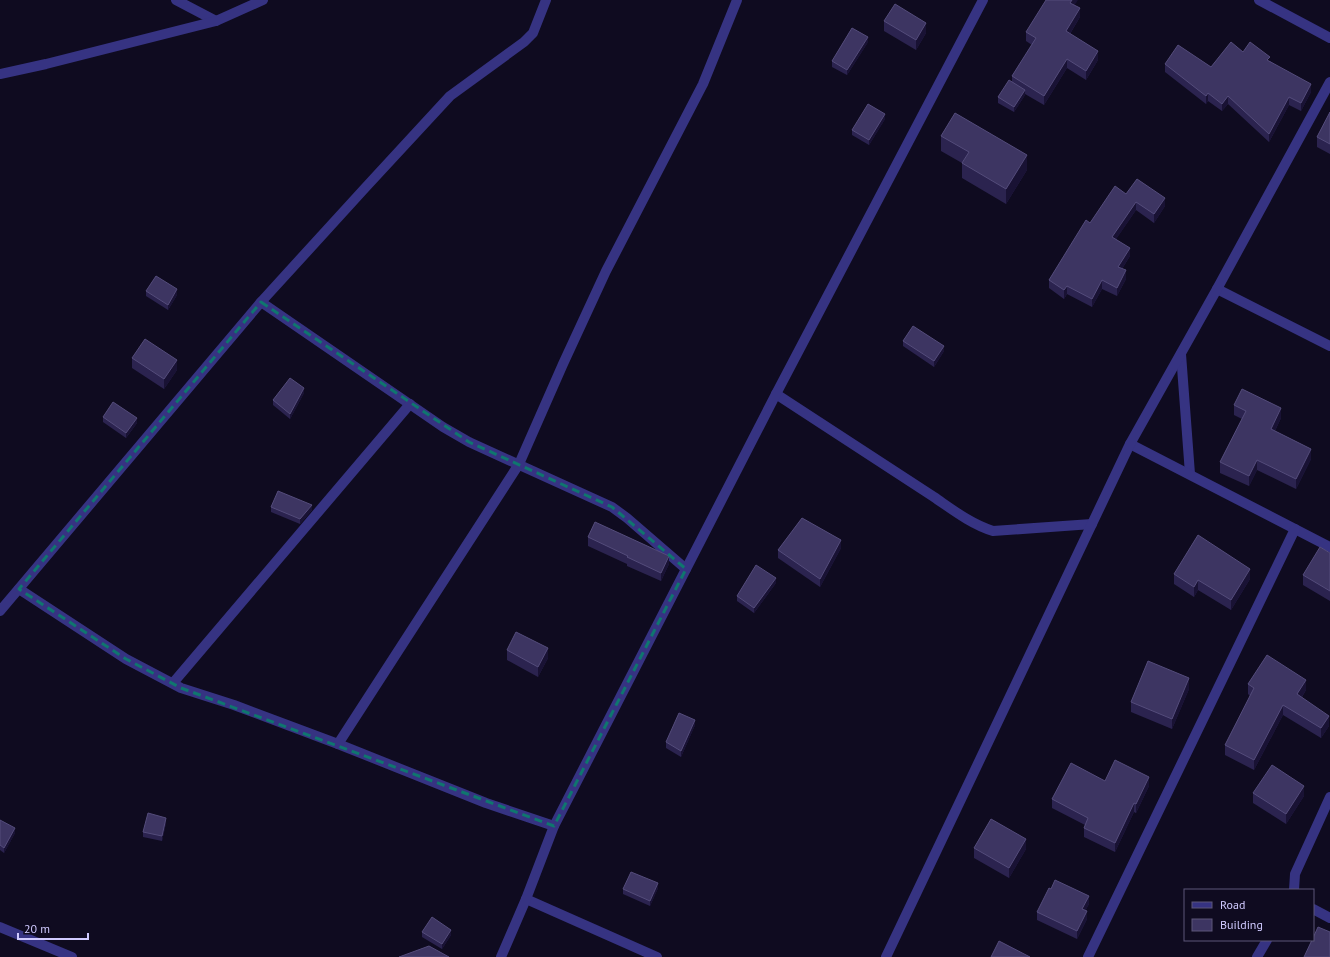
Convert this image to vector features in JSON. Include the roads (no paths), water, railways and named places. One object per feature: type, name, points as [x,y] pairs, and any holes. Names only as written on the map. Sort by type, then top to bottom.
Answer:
[{"type":"street","points":[[176,0],[216,21]]},
{"type":"street","points":[[0,74],[46,64],[216,21],[263,0]]},
{"type":"street","points":[[0,611],[261,302],[450,96],[524,42],[533,33],[546,0]]},
{"type":"street","points":[[338,744],[519,464],[606,270],[704,84],[737,0]]},
{"type":"street","points":[[501,957],[526,899],[554,826],[776,394],[982,0]]},
{"type":"street","points":[[1259,0],[1330,38]]},
{"type":"street","points":[[886,957],[1130,444],[1217,290],[1330,82]]},
{"type":"street","points":[[1217,290],[1330,346]]},
{"type":"street","points":[[261,302],[443,427],[469,442],[612,507],[686,568]]},
{"type":"street","points":[[1181,354],[1190,474]]},
{"type":"street","points":[[776,394],[934,496],[959,515],[979,526],[993,531],[1092,524]]},
{"type":"street","points":[[173,684],[410,404]]},
{"type":"street","points":[[1130,444],[1330,547]]},
{"type":"street","points":[[1088,957],[1295,529]]},
{"type":"street","points":[[19,589],[126,659],[181,688],[234,705],[338,744],[486,803],[554,826]]},
{"type":"street","points":[[1294,889],[1295,874],[1330,797]]},
{"type":"street","points":[[526,899],[657,957]]},
{"type":"street","points":[[1314,910],[1330,918]]},
{"type":"street","points":[[0,927],[72,957]]},
{"type":"street","points":[[1257,957],[1266,941]]}]
